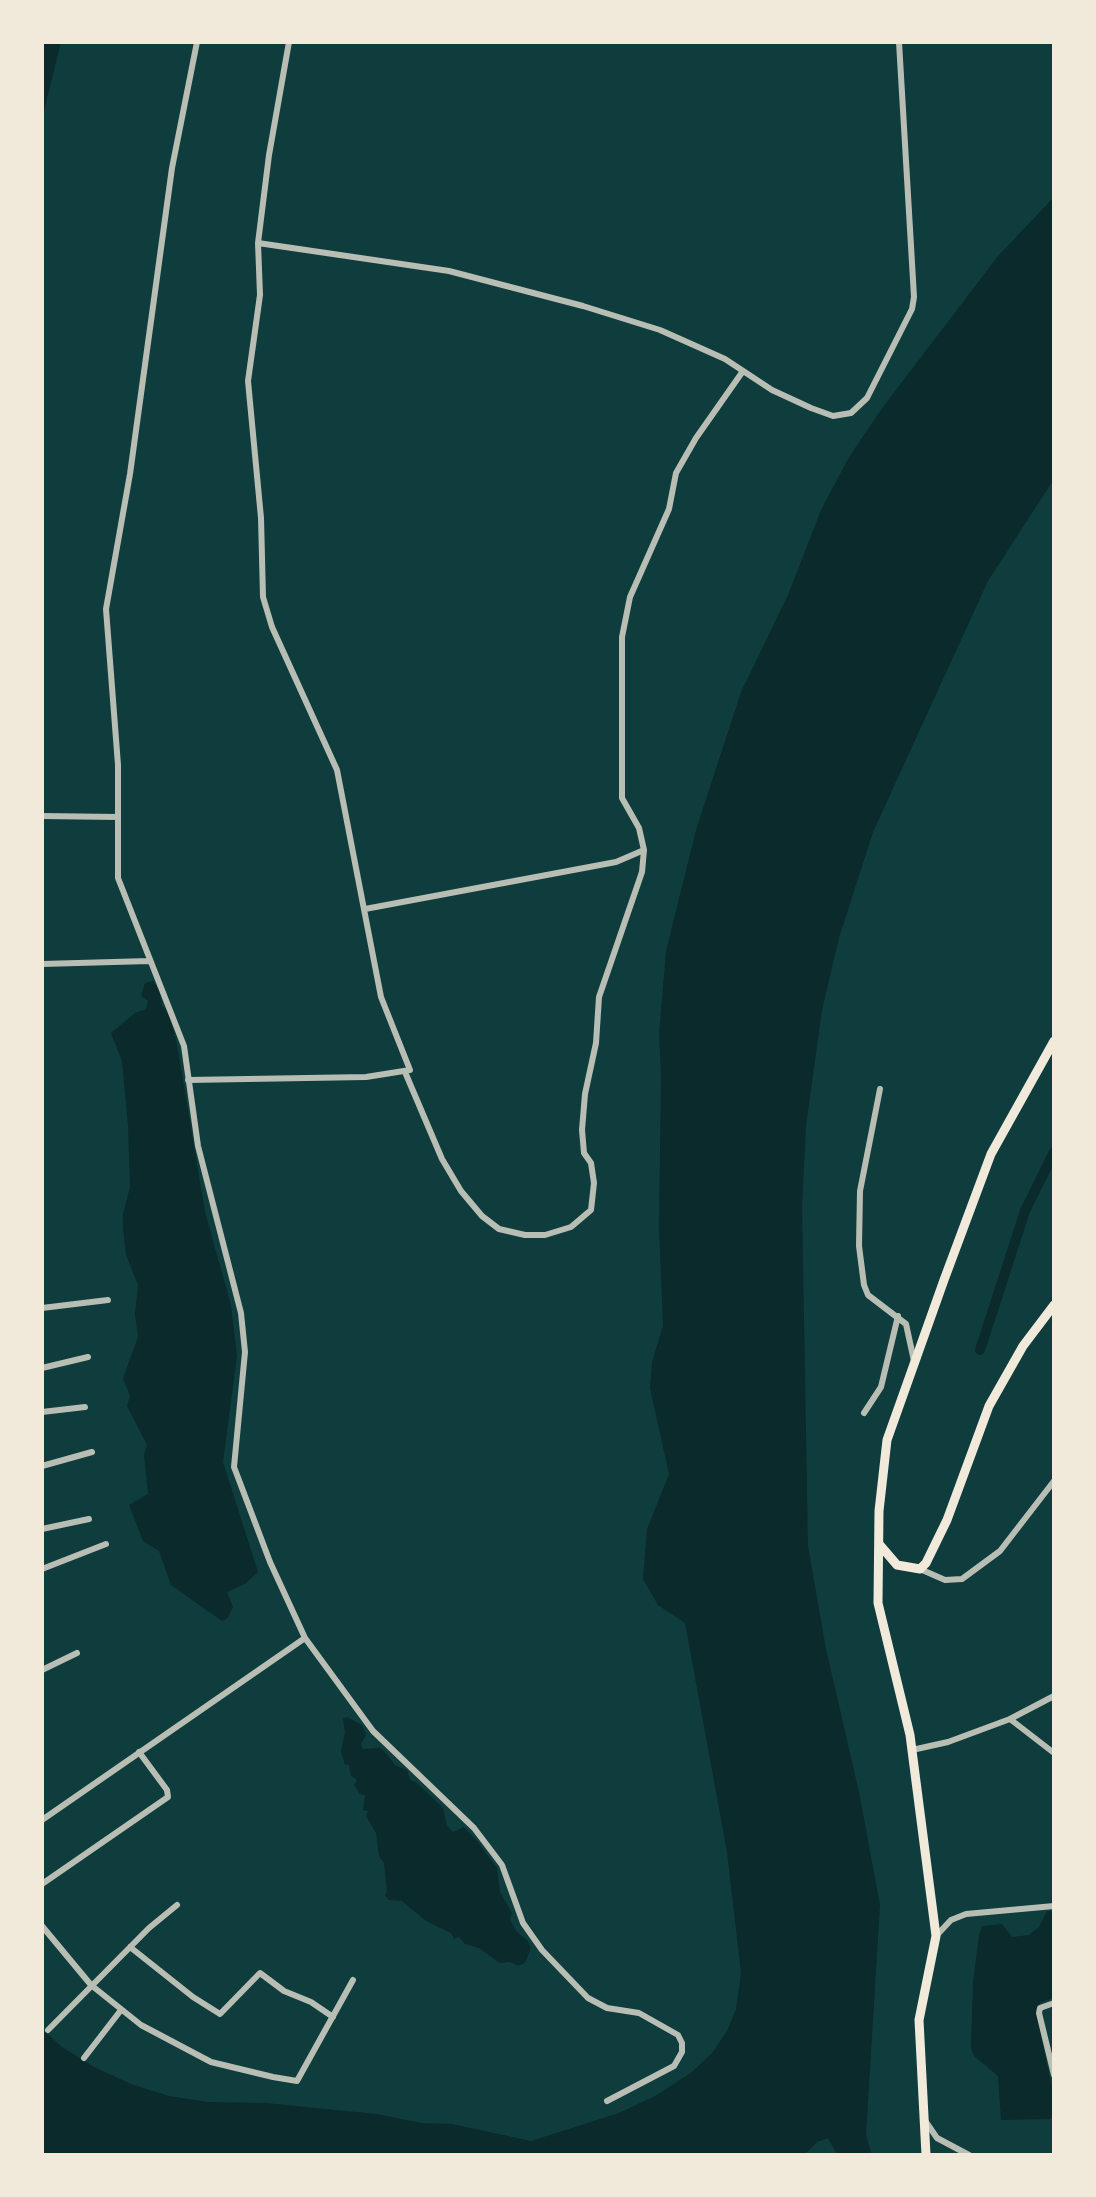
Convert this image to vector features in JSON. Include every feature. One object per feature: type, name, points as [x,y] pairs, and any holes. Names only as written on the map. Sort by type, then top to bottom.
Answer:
[{"type":"main road","points":[[926,2155],[919,2020],[936,1936],[912,1750],[878,1603],[879,1511],[887,1440],[991,1154],[1054,1041]]},
{"type":"main road","points":[[878,1543],[897,1565],[920,1569],[947,1520],[989,1406],[1023,1346],[1054,1306]]},
{"type":"street","points":[[197,42],[172,168],[130,474],[106,609],[118,765],[118,878],[180,1034],[204,1171],[241,1312],[245,1352],[234,1467],[271,1562],[305,1638],[373,1731],[481,1838],[502,1865],[523,1923],[564,1976],[589,1998],[607,2008],[639,2013],[678,2035],[682,2052],[674,2066],[607,2101]]},
{"type":"street","points":[[188,1080],[366,1077],[410,1070],[381,997],[337,769],[272,627],[263,597],[261,517],[248,381],[260,295],[258,243],[269,155],[289,42]]},
{"type":"street","points":[[258,243],[449,271],[583,306],[660,330],[725,359],[772,390],[811,408],[833,415],[851,413],[867,398],[912,309],[915,284],[899,42]]},
{"type":"street","points":[[405,1072],[442,1159],[461,1191],[482,1216],[499,1228],[545,1235],[571,1227],[591,1210],[594,1183],[591,1163],[584,1153],[582,1130],[585,1094],[596,1043],[599,997],[642,872],[645,850],[639,828],[622,798],[622,637],[630,597],[669,509],[676,473],[696,438],[743,371]]},
{"type":"street","points":[[42,817],[118,817]]},
{"type":"street","points":[[365,909],[616,862],[645,850]]},
{"type":"street","points":[[42,964],[149,961]]},
{"type":"street","points":[[880,1089],[860,1191],[859,1246],[864,1291],[906,1324],[915,1363]]},
{"type":"street","points":[[42,1308],[108,1300]]},
{"type":"street","points":[[864,1413],[881,1387],[898,1316]]},
{"type":"street","points":[[42,1368],[88,1357]]},
{"type":"street","points":[[42,1412],[85,1407]]},
{"type":"street","points":[[42,1465],[92,1452]]},
{"type":"street","points":[[920,1569],[945,1580],[962,1579],[1000,1551],[1054,1481]]},
{"type":"street","points":[[42,1529],[89,1518]]},
{"type":"street","points":[[42,1569],[106,1544]]},
{"type":"street","points":[[42,1820],[305,1638]]},
{"type":"street","points":[[42,1670],[77,1653]]},
{"type":"street","points":[[912,1750],[948,1742],[1010,1719],[1054,1696]]},
{"type":"street","points":[[1010,1719],[1054,1753]]},
{"type":"street","points":[[42,1884],[169,1795],[139,1752]]},
{"type":"street","points":[[48,2031],[91,1985],[177,1905]]},
{"type":"street","points":[[936,1936],[951,1920],[966,1914],[1054,1906]]},
{"type":"street","points":[[42,1926],[91,1985],[141,2025],[211,2062],[297,2081],[353,1980]]},
{"type":"street","points":[[130,1947],[193,1997],[220,2014],[260,1973],[284,1991],[311,2002],[333,2017]]},
{"type":"street","points":[[1054,2003],[1040,2008],[1039,2012],[1054,2075]]},
{"type":"street","points":[[84,2058],[121,2010]]},
{"type":"street","points":[[922,2114],[937,2138],[969,2155]]},
{"type":"water","points":[[42,42],[61,42],[42,119]]},
{"type":"water","points":[[1054,197],[1054,479],[988,581],[873,832],[839,938],[822,1010],[806,1126],[802,1206],[808,1546],[826,1649],[859,1792],[880,1905],[866,2135],[872,2155],[837,2155],[828,2138],[817,2142],[804,2155],[42,2155],[42,2029],[62,2047],[94,2067],[131,2084],[169,2096],[208,2102],[266,2103],[377,2114],[421,2123],[452,2124],[531,2141],[619,2113],[657,2095],[692,2072],[712,2053],[727,2031],[736,2009],[741,1973],[727,1852],[685,1623],[658,1605],[643,1579],[647,1529],[669,1474],[650,1388],[652,1362],[663,1326],[659,1227],[659,1034],[666,951],[696,830],[741,692],[788,595],[821,510],[849,457],[883,407],[998,256]]},
{"type":"water","points":[[153,981],[160,991],[162,1006],[169,1012],[177,1044],[205,1212],[231,1305],[237,1356],[223,1462],[258,1572],[245,1584],[227,1592],[233,1607],[228,1618],[222,1621],[171,1585],[159,1551],[143,1541],[129,1505],[148,1494],[144,1455],[147,1445],[127,1406],[130,1396],[123,1378],[138,1337],[135,1314],[138,1285],[126,1255],[123,1228],[123,1214],[130,1187],[128,1126],[122,1061],[111,1033],[135,1013],[146,1009],[148,1001],[141,996],[145,983]]},
{"type":"water","points":[[347,1717],[362,1725],[366,1735],[361,1744],[363,1749],[380,1748],[395,1765],[407,1770],[410,1780],[416,1782],[443,1808],[447,1826],[453,1832],[464,1827],[497,1868],[500,1892],[512,1913],[510,1919],[516,1931],[527,1940],[531,1948],[525,1963],[518,1966],[510,1962],[500,1963],[479,1948],[465,1944],[459,1937],[454,1939],[451,1933],[426,1921],[402,1901],[389,1900],[385,1895],[384,1863],[379,1856],[376,1833],[366,1816],[368,1811],[363,1810],[365,1795],[360,1794],[354,1785],[357,1780],[351,1776],[349,1765],[345,1765],[341,1751],[345,1732],[343,1719]]},
{"type":"water","points":[[1047,1911],[1054,1911],[1054,1997],[1040,2003],[1036,2012],[1054,2097],[1054,2115],[1050,2119],[1001,2120],[998,2076],[974,2056],[971,2049],[973,1982],[979,1935],[982,1926],[1002,1924],[1012,1937],[1029,1935],[1039,1927]]},
{"type":"waterway","points":[[980,1350],[1025,1211],[1054,1152]]}]
